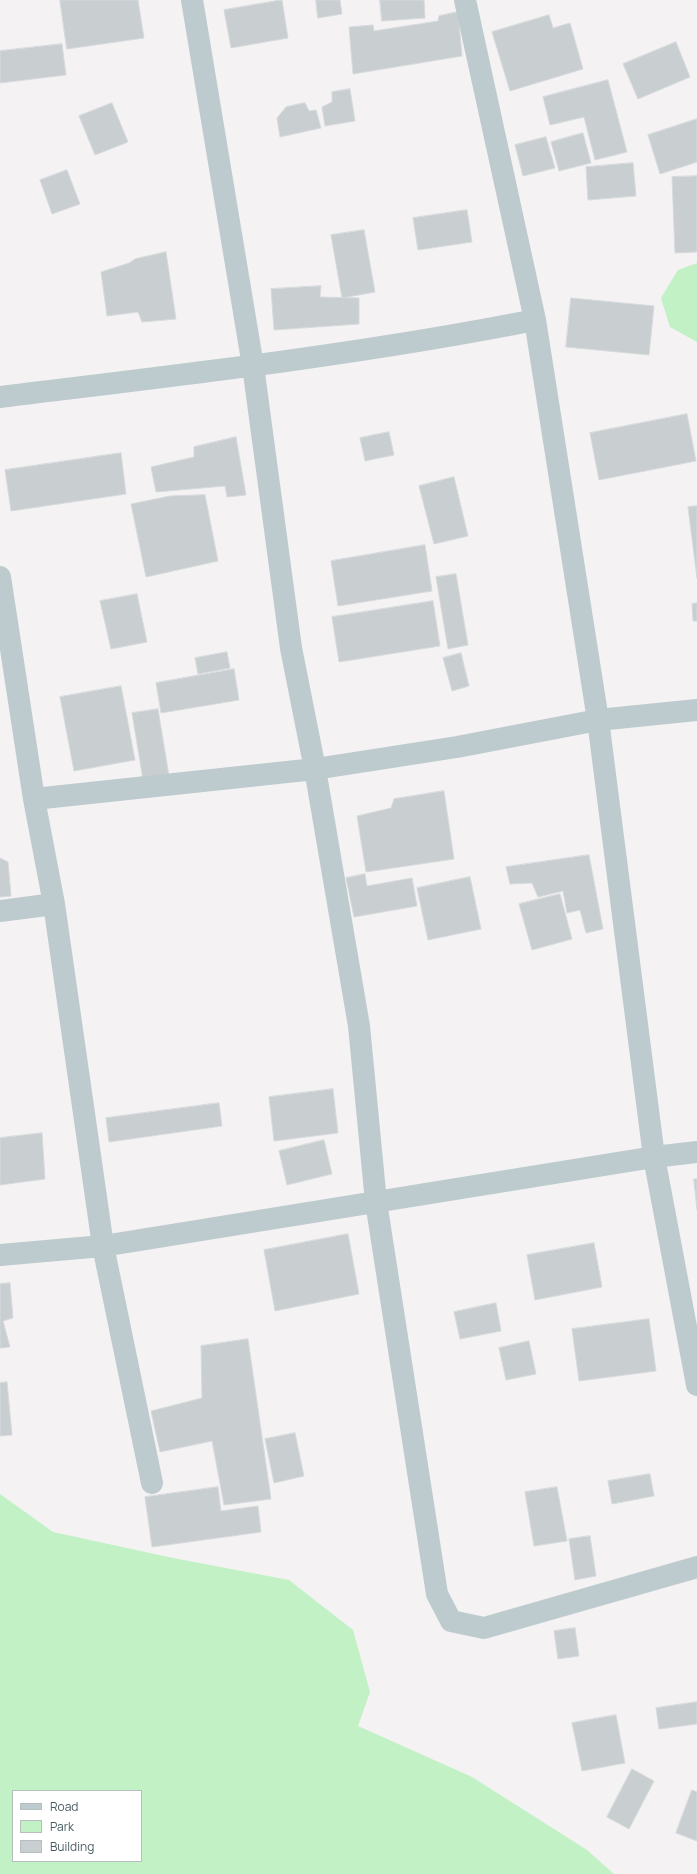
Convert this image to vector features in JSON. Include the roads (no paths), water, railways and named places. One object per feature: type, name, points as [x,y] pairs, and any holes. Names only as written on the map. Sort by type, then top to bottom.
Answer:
[{"type":"street","points":[[192,0],[253,366],[291,648],[315,769],[359,1026],[376,1202],[437,1594],[451,1621],[484,1628],[697,1567]]},
{"type":"street","points":[[465,0],[535,320],[598,720],[654,1158],[697,1385]]},
{"type":"street","points":[[0,397],[253,366],[468,333],[535,320]]},
{"type":"street","points":[[0,577],[34,799],[54,904],[103,1246],[152,1483]]},
{"type":"street","points":[[34,799],[315,769],[457,747],[598,720],[697,710]]},
{"type":"street","points":[[0,911],[54,904]]},
{"type":"street","points":[[0,1255],[103,1246],[697,1152]]}]
